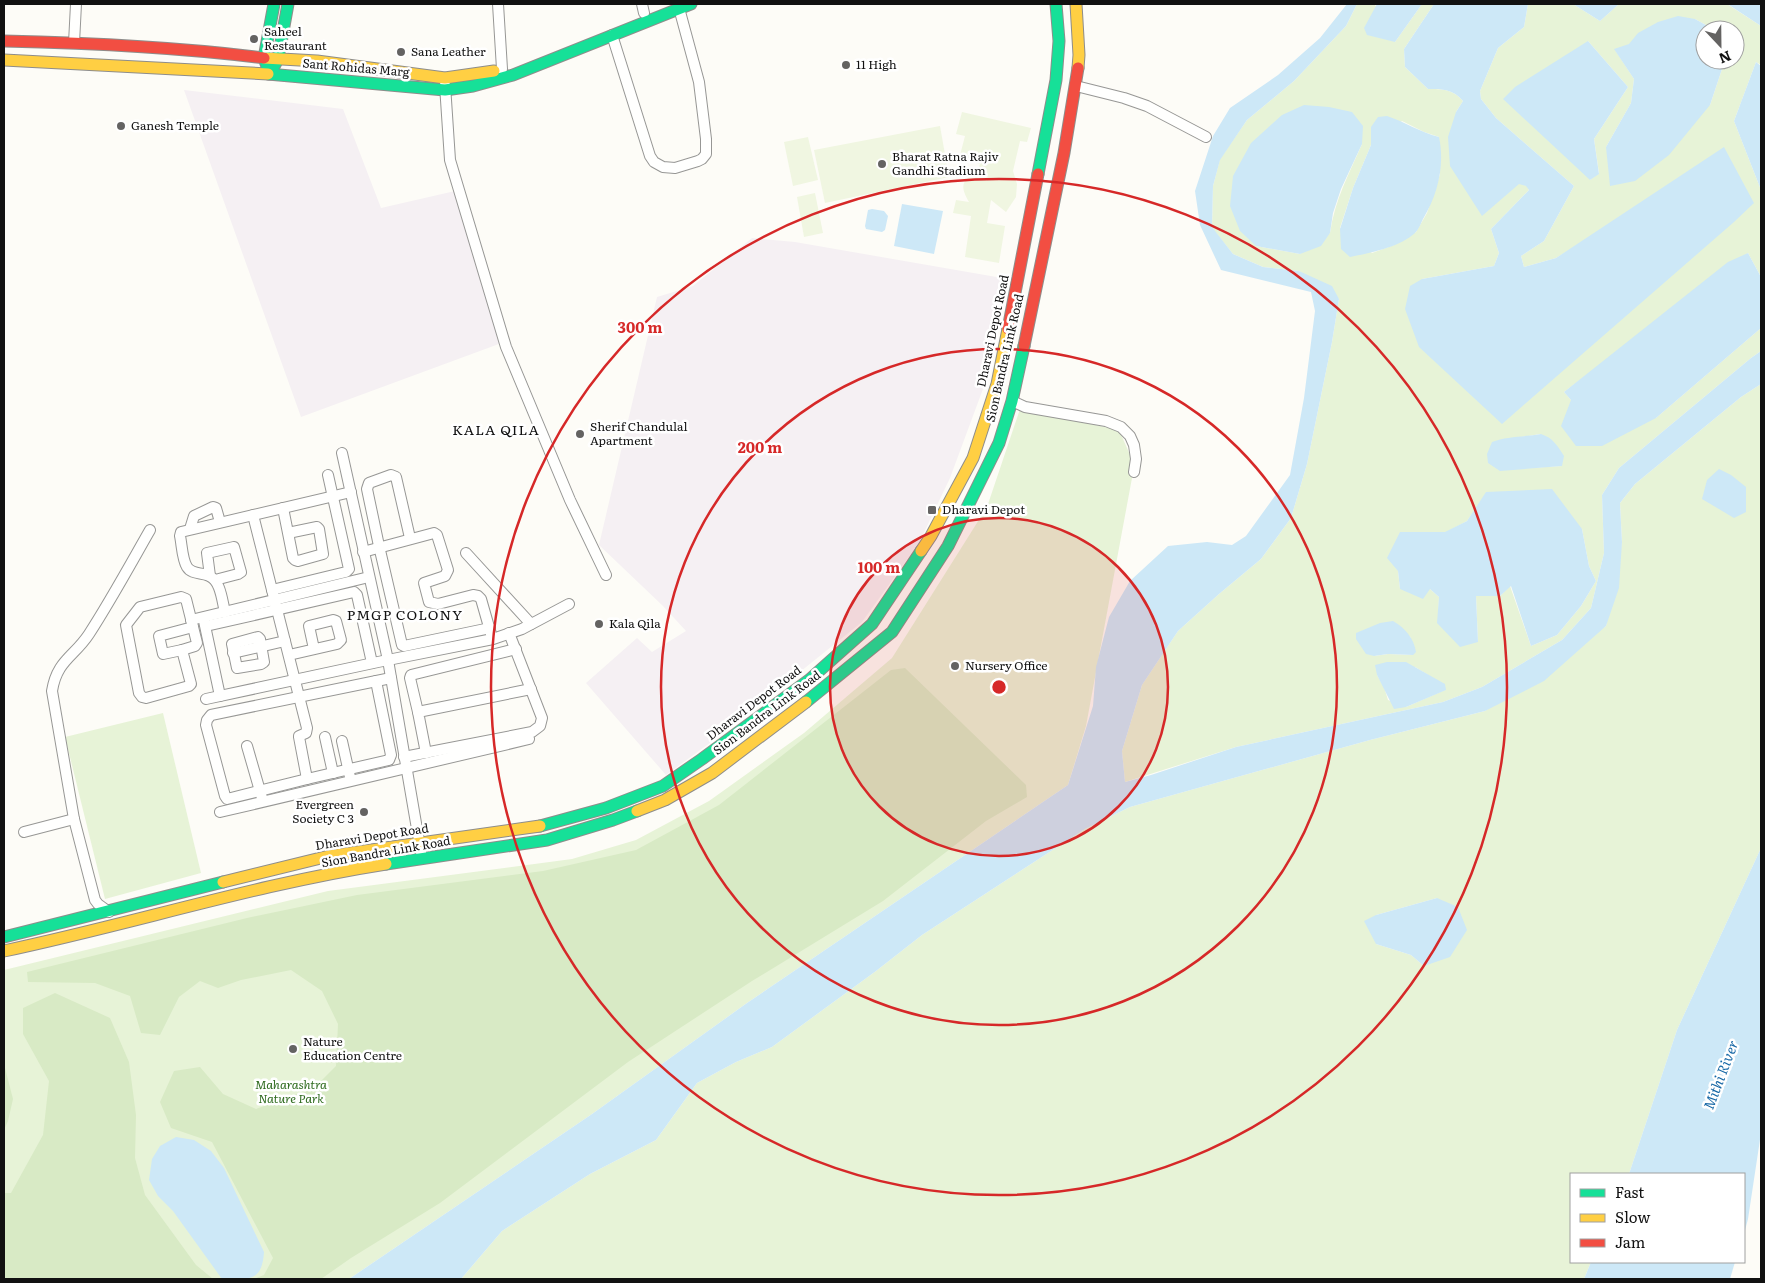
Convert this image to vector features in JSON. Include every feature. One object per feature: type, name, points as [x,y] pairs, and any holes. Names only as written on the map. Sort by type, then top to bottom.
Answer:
[{"type":"main road","points":[[270,74],[264,58],[274,4]]},
{"type":"main road","points":[[270,74],[278,59],[288,4]]},
{"type":"main road","name":"Sant Rohidas Marg","points":[[4,60],[473,86],[514,75],[643,8],[667,4]]},
{"type":"main road","name":"Sant Rohidas Marg","points":[[4,41],[141,47],[317,61],[445,84],[466,76],[502,69],[612,35],[691,4]]},
{"type":"main road","name":"Dharavi Depot Road","points":[[4,937],[329,856],[540,826],[606,808],[663,786],[809,680],[872,624],[901,584],[931,536],[973,458],[997,384],[1056,80],[1059,41],[1056,4]]},
{"type":"main road","name":"Sion Bandra Link Road","points":[[4,951],[232,896],[354,869],[547,840],[613,820],[665,800],[712,773],[783,721],[892,632],[948,546],[999,443],[1012,401],[1076,86],[1080,55],[1076,4]]},
{"type":"main road","points":[[57,62],[58,43]]},
{"type":"main road","points":[[139,67],[141,47]]},
{"type":"main road","points":[[1038,174],[1059,177]]},
{"type":"main road","points":[[1028,222],[1048,227]]},
{"type":"street","points":[[74,43],[76,4]]},
{"type":"street","points":[[498,4],[502,69]]},
{"type":"street","points":[[612,35],[650,156],[654,162],[663,167],[675,168],[698,161],[706,154],[705,129],[699,82],[679,8]]},
{"type":"street","points":[[445,84],[450,160],[506,347],[570,500],[606,575]]},
{"type":"street","points":[[1076,86],[1147,106],[1206,137]]},
{"type":"street","points":[[1012,401],[1025,407],[1106,421],[1121,427],[1130,436],[1134,446],[1136,459],[1134,472]]},
{"type":"street","points":[[342,452],[388,660],[422,858]]},
{"type":"street","points":[[328,475],[349,567],[346,572],[334,580]]},
{"type":"street","points":[[410,538],[396,477],[391,475],[370,482],[367,486],[378,546],[402,645],[490,628]]},
{"type":"street","points":[[225,612],[219,588],[212,578],[188,570],[180,536],[181,532],[351,492]]},
{"type":"street","points":[[190,529],[194,516],[213,507],[216,508],[220,522]]},
{"type":"street","points":[[283,508],[288,533]]},
{"type":"street","points":[[253,515],[307,728],[306,732],[299,736],[307,779]]},
{"type":"street","points":[[112,925],[109,912],[95,900],[74,819],[52,691],[54,677],[62,664],[88,636],[150,530]]},
{"type":"street","points":[[364,552],[378,546],[410,538],[434,533],[437,535],[448,570],[445,576],[424,583],[429,602],[438,604],[473,595],[478,596],[481,599],[492,639]]},
{"type":"street","points":[[466,553],[530,624]]},
{"type":"street","points":[[182,650],[191,682],[190,685],[146,698],[142,697],[139,693],[126,624],[140,607],[181,597],[186,599],[192,623],[196,644],[182,650],[163,654],[159,636],[192,623],[256,609],[275,600],[334,580],[369,576]]},
{"type":"street","points":[[334,580],[339,596]]},
{"type":"street","points":[[292,595],[339,596],[354,592],[357,595],[372,663]]},
{"type":"street","points":[[206,699],[492,639],[530,624],[569,604]]},
{"type":"street","points":[[205,621],[225,612],[256,609]]},
{"type":"street","points":[[205,621],[220,696]]},
{"type":"street","points":[[404,757],[532,732],[540,726],[542,718],[510,633]]},
{"type":"street","points":[[262,647],[263,663],[236,667],[233,653],[285,641]]},
{"type":"street","points":[[289,655],[314,649]]},
{"type":"street","points":[[426,753],[410,678],[411,675],[516,649]]},
{"type":"street","points":[[376,681],[391,758],[386,762],[349,775],[261,796],[226,798],[206,724],[211,716],[299,697],[376,681],[391,678]]},
{"type":"street","points":[[418,712],[531,689]]},
{"type":"street","points":[[325,737],[333,773]]},
{"type":"street","points":[[220,812],[307,779],[333,773],[349,775],[406,768],[529,739]]},
{"type":"street","points":[[342,741],[349,775]]},
{"type":"street","points":[[247,746],[261,796]]},
{"type":"street","points":[[24,832],[74,819]]},
{"type":"shaded area","points":[[184,90],[343,109],[381,208],[455,191],[507,341],[301,417]]},
{"type":"shaded area","points":[[752,238],[795,242],[1008,279],[990,370],[950,478],[919,543],[862,622],[729,729],[666,775],[586,683],[637,638],[652,652],[686,631],[663,606],[599,545],[657,297],[693,286]]},
{"type":"green space","points":[[1357,4],[1377,4],[1375,5],[1395,42],[1422,4],[1434,4],[1404,49],[1405,67],[1428,89],[1447,90],[1459,97],[1463,101],[1456,112],[1519,183],[1527,186],[1529,190],[1491,229],[1499,253],[1494,266],[1422,279],[1419,347],[1581,243],[1556,258],[1524,267],[1521,256],[1544,241],[1574,186],[1496,118],[1481,99],[1480,91],[1498,48],[1524,27],[1528,4],[1573,4],[1600,21],[1619,4],[1727,4],[1761,26],[1761,65],[1756,62],[1734,121],[1761,190],[1761,277],[1748,253],[1564,392],[1571,400],[1656,418],[1761,328],[1761,351],[1619,468],[1602,495],[1604,553],[1591,608],[1562,640],[1482,687],[1443,702],[1236,747],[1125,782],[1122,751],[1142,685],[1178,631],[1261,559],[1291,518],[1307,464],[1339,299],[1299,271],[1263,267],[1233,254],[1212,228],[1213,186],[1220,159],[1247,120],[1294,81],[1346,26]],"holes":[[[1695,19],[1745,20],[1745,70],[1722,70],[1710,105],[1606,147],[1631,103],[1634,79],[1615,50]],[[1588,41],[1628,87],[1594,139],[1599,173],[1590,180]],[[1402,121],[1439,137],[1440,174],[1427,213],[1416,232],[1394,245],[1372,253],[1340,228],[1353,188],[1371,145]],[[1362,144],[1339,198],[1330,233],[1300,254],[1256,246]],[[1540,434],[1562,466],[1529,468],[1522,437]],[[1487,492],[1582,529],[1589,566],[1596,581],[1581,606],[1557,635],[1531,646],[1510,586],[1500,596],[1476,596],[1478,642],[1438,623],[1439,597],[1430,589],[1400,589],[1398,571],[1401,532],[1445,533],[1467,521]],[[1410,636],[1413,655],[1388,654],[1374,656]],[[1415,667],[1430,676],[1445,690],[1406,707],[1388,700],[1384,687],[1377,675]]]},
{"type":"green space","points":[[962,112],[1031,128],[1027,142],[1020,141],[1013,171],[1017,184],[1016,197],[1006,212],[991,200],[987,223],[1005,226],[999,263],[965,257],[971,216],[953,213],[956,200],[969,202],[964,192],[964,184],[968,178],[977,172],[980,164],[959,159],[965,136],[956,134]]},
{"type":"green space","name":"Bharat Ratna Rajiv Gandhi Stadium","points":[[940,126],[949,177],[825,203],[814,150]]},
{"type":"green space","points":[[808,137],[818,180],[793,186],[784,142]]},
{"type":"green space","points":[[815,193],[823,233],[804,237],[797,197]]},
{"type":"green space","points":[[1761,384],[1761,848],[1677,1030],[1629,1173],[1570,1173],[1570,1263],[1591,1263],[1584,1279],[461,1279],[502,1231],[590,1174],[656,1140],[697,1083],[736,1062],[772,1047],[922,935],[1085,829],[1130,807],[1370,740],[1485,711],[1606,626],[1622,542],[1620,503],[1635,484],[1741,397]],"holes":[[[1437,898],[1424,966],[1411,955],[1376,944],[1376,915]]]},
{"type":"green space","name":"Maharashtra Nature Park","points":[[1020,409],[1119,430],[1131,457],[1132,478],[1086,726],[1068,785],[747,1003],[592,1114],[349,1279],[4,1279],[4,970],[328,891],[572,859],[636,840],[709,801],[804,733],[892,658],[987,507]]},
{"type":"green space","points":[[905,668],[1026,785],[1027,797],[986,821],[883,901],[752,981],[628,1062],[440,1203],[351,1258],[321,1279],[253,1279],[264,1275],[273,1258],[212,1142],[171,1128],[160,1102],[174,1071],[200,1067],[223,1094],[256,1109],[315,1087],[336,1066],[338,1024],[322,991],[291,970],[241,980],[218,988],[200,981],[179,997],[160,1035],[141,1033],[130,996],[95,983],[28,982],[27,972],[247,918],[357,895],[543,871],[636,850],[719,805],[891,670]]},
{"type":"green space","points":[[163,713],[201,873],[105,899],[65,737]]},
{"type":"green space","points":[[55,993],[110,1018],[129,1062],[136,1115],[135,1158],[145,1195],[196,1265],[213,1279],[4,1279],[4,1193],[11,1193],[43,1135],[49,1081],[23,1034],[23,1008]]},
{"type":"green space","points":[[4,1064],[13,1099],[4,1130]]},
{"type":"water","points":[[1347,4],[1357,4],[1346,26],[1294,81],[1247,120],[1220,160],[1213,186],[1212,227],[1233,254],[1263,267],[1299,271],[1332,286],[1339,299],[1307,464],[1291,518],[1261,559],[1178,631],[1142,685],[1122,751],[1125,782],[1236,747],[1443,702],[1482,687],[1562,640],[1591,608],[1604,553],[1602,495],[1619,468],[1761,351],[1761,384],[1741,397],[1635,484],[1620,503],[1622,542],[1619,588],[1606,626],[1544,681],[1485,711],[1370,740],[1130,807],[1085,829],[922,935],[772,1047],[736,1062],[697,1083],[656,1140],[590,1174],[502,1231],[461,1279],[349,1279],[592,1114],[747,1003],[1068,785],[1093,706],[1096,667],[1109,617],[1130,581],[1168,546],[1207,542],[1232,545],[1246,536],[1290,475],[1304,398],[1315,311],[1311,292],[1221,270],[1200,225],[1195,191],[1213,136],[1230,108],[1278,75],[1320,38]]},
{"type":"water","points":[[1377,4],[1422,4],[1395,42],[1367,35],[1364,28]]},
{"type":"water","points":[[1434,4],[1528,4],[1524,27],[1498,48],[1480,91],[1481,99],[1496,118],[1574,186],[1544,241],[1521,256],[1524,267],[1556,258],[1724,147],[1754,203],[1502,424],[1419,347],[1405,309],[1410,286],[1422,279],[1494,266],[1499,253],[1491,229],[1529,190],[1526,186],[1519,184],[1482,216],[1450,166],[1448,137],[1456,112],[1463,101],[1451,92],[1428,89],[1405,67],[1404,49]]},
{"type":"water","points":[[1573,4],[1619,4],[1600,21]]},
{"type":"water","points":[[1727,4],[1761,4],[1761,26],[1729,5]]},
{"type":"water","points":[[1678,16],[1697,20],[1695,20],[1695,70],[1722,70],[1710,105],[1669,155],[1635,181],[1610,186],[1606,147],[1631,103],[1634,79],[1614,49],[1629,44],[1638,33],[1658,22]]},
{"type":"water","points":[[1588,41],[1628,87],[1594,139],[1599,174],[1590,180],[1503,99],[1515,87]]},
{"type":"water","points":[[1756,62],[1761,66],[1761,190],[1734,121]]},
{"type":"water","points":[[1304,105],[1329,107],[1352,112],[1363,126],[1362,144],[1341,189],[1333,213],[1330,233],[1321,246],[1300,254],[1256,246],[1240,231],[1230,206],[1233,176],[1251,143],[1282,115]]},
{"type":"water","points":[[1387,116],[1439,137],[1441,169],[1439,179],[1433,200],[1415,233],[1393,246],[1350,257],[1341,249],[1340,229],[1353,188],[1371,145],[1371,127],[1378,117]]},
{"type":"water","points":[[902,204],[943,211],[934,254],[894,246]]},
{"type":"water","points":[[868,210],[884,211],[888,216],[885,230],[882,232],[866,229]]},
{"type":"water","points":[[1748,253],[1761,277],[1761,328],[1656,418],[1602,446],[1576,446],[1561,426],[1571,400],[1564,392],[1728,262]]},
{"type":"water","points":[[1541,434],[1557,445],[1564,456],[1562,466],[1500,471],[1488,463],[1487,454],[1492,442]]},
{"type":"water","points":[[1719,469],[1731,475],[1746,487],[1746,512],[1734,518],[1702,499],[1707,480]]},
{"type":"water","points":[[1552,489],[1582,529],[1589,566],[1596,581],[1581,606],[1557,635],[1531,646],[1511,586],[1500,596],[1476,596],[1478,642],[1460,647],[1437,623],[1439,597],[1430,589],[1423,599],[1400,589],[1398,571],[1387,558],[1400,532],[1445,532],[1467,521],[1486,492]]},
{"type":"water","points":[[1393,621],[1408,634],[1416,652],[1413,655],[1388,654],[1374,656],[1366,654],[1356,639],[1356,633],[1380,623]]},
{"type":"water","points":[[1387,662],[1406,662],[1445,684],[1446,690],[1406,707],[1394,709],[1377,675],[1375,665]]},
{"type":"water","name":"Mithi River","points":[[1761,848],[1761,1133],[1745,1230],[1745,1173],[1629,1173],[1677,1030]]},
{"type":"water","points":[[1437,898],[1458,907],[1467,930],[1450,957],[1424,966],[1411,955],[1376,944],[1364,921],[1376,915]]},
{"type":"water","points":[[176,1137],[194,1140],[211,1151],[224,1168],[264,1252],[260,1269],[252,1277],[246,1279],[222,1279],[173,1211],[158,1196],[149,1180],[152,1159],[160,1146]]},
{"type":"water","points":[[1591,1263],[1735,1263],[1730,1279],[1584,1279]]},
{"type":"traffic: fast","points":[[268,69],[264,58],[274,4]]},
{"type":"traffic: fast","points":[[270,74],[278,59],[288,4]]},
{"type":"traffic: fast","points":[[268,74],[445,90],[473,86],[513,75],[691,4]]},
{"type":"traffic: fast","points":[[1038,174],[1056,80],[1059,41],[1056,4]]},
{"type":"traffic: fast","points":[[806,702],[892,632],[948,546],[999,443],[1012,401],[1024,346]]},
{"type":"traffic: fast","points":[[540,826],[606,808],[663,786],[702,759],[809,680],[872,624],[921,551]]},
{"type":"traffic: fast","points":[[386,864],[547,840],[637,811]]},
{"type":"traffic: fast","points":[[4,937],[223,882]]},
{"type":"traffic: slow","points":[[1076,4],[1078,68]]},
{"type":"traffic: slow","points":[[264,58],[317,61],[445,78],[494,71]]},
{"type":"traffic: slow","points":[[4,60],[268,74]]},
{"type":"traffic: slow","points":[[921,551],[973,458],[997,384],[1008,329]]},
{"type":"traffic: slow","points":[[637,811],[665,800],[712,773],[806,702]]},
{"type":"traffic: slow","points":[[223,882],[329,856],[540,826]]},
{"type":"traffic: slow","points":[[4,951],[290,882],[386,864]]},
{"type":"traffic: jam","points":[[4,41],[134,46],[264,58]]},
{"type":"traffic: jam","points":[[1024,346],[1064,153],[1078,68]]},
{"type":"traffic: jam","points":[[1008,329],[1038,174]]},
{"type":"place","name":"Saheel Restaurant","points":[[254,39]]},
{"type":"place","name":"Sana Leather","points":[[401,52]]},
{"type":"place","name":"11 High","points":[[846,65]]},
{"type":"place","name":"Ganesh Temple","points":[[121,126]]},
{"type":"place","name":"Bharat Ratna Rajiv Gandhi Stadium","points":[[882,164]]},
{"type":"place","name":"Sherif Chandulal Apartment","points":[[580,434]]},
{"type":"place","name":"Dharavi Depot","points":[[932,510]]},
{"type":"place","name":"Kala Qila","points":[[599,624]]},
{"type":"place","name":"Nursery Office","points":[[955,666]]},
{"type":"place","name":"Evergreen Society C 3","points":[[364,812]]},
{"type":"place","name":"Nature Education Centre","points":[[293,1049]]},
{"type":"district","name":"KALA QILA","points":[[496,430]]},
{"type":"district","name":"PMGP COLONY","points":[[405,615]]}]
